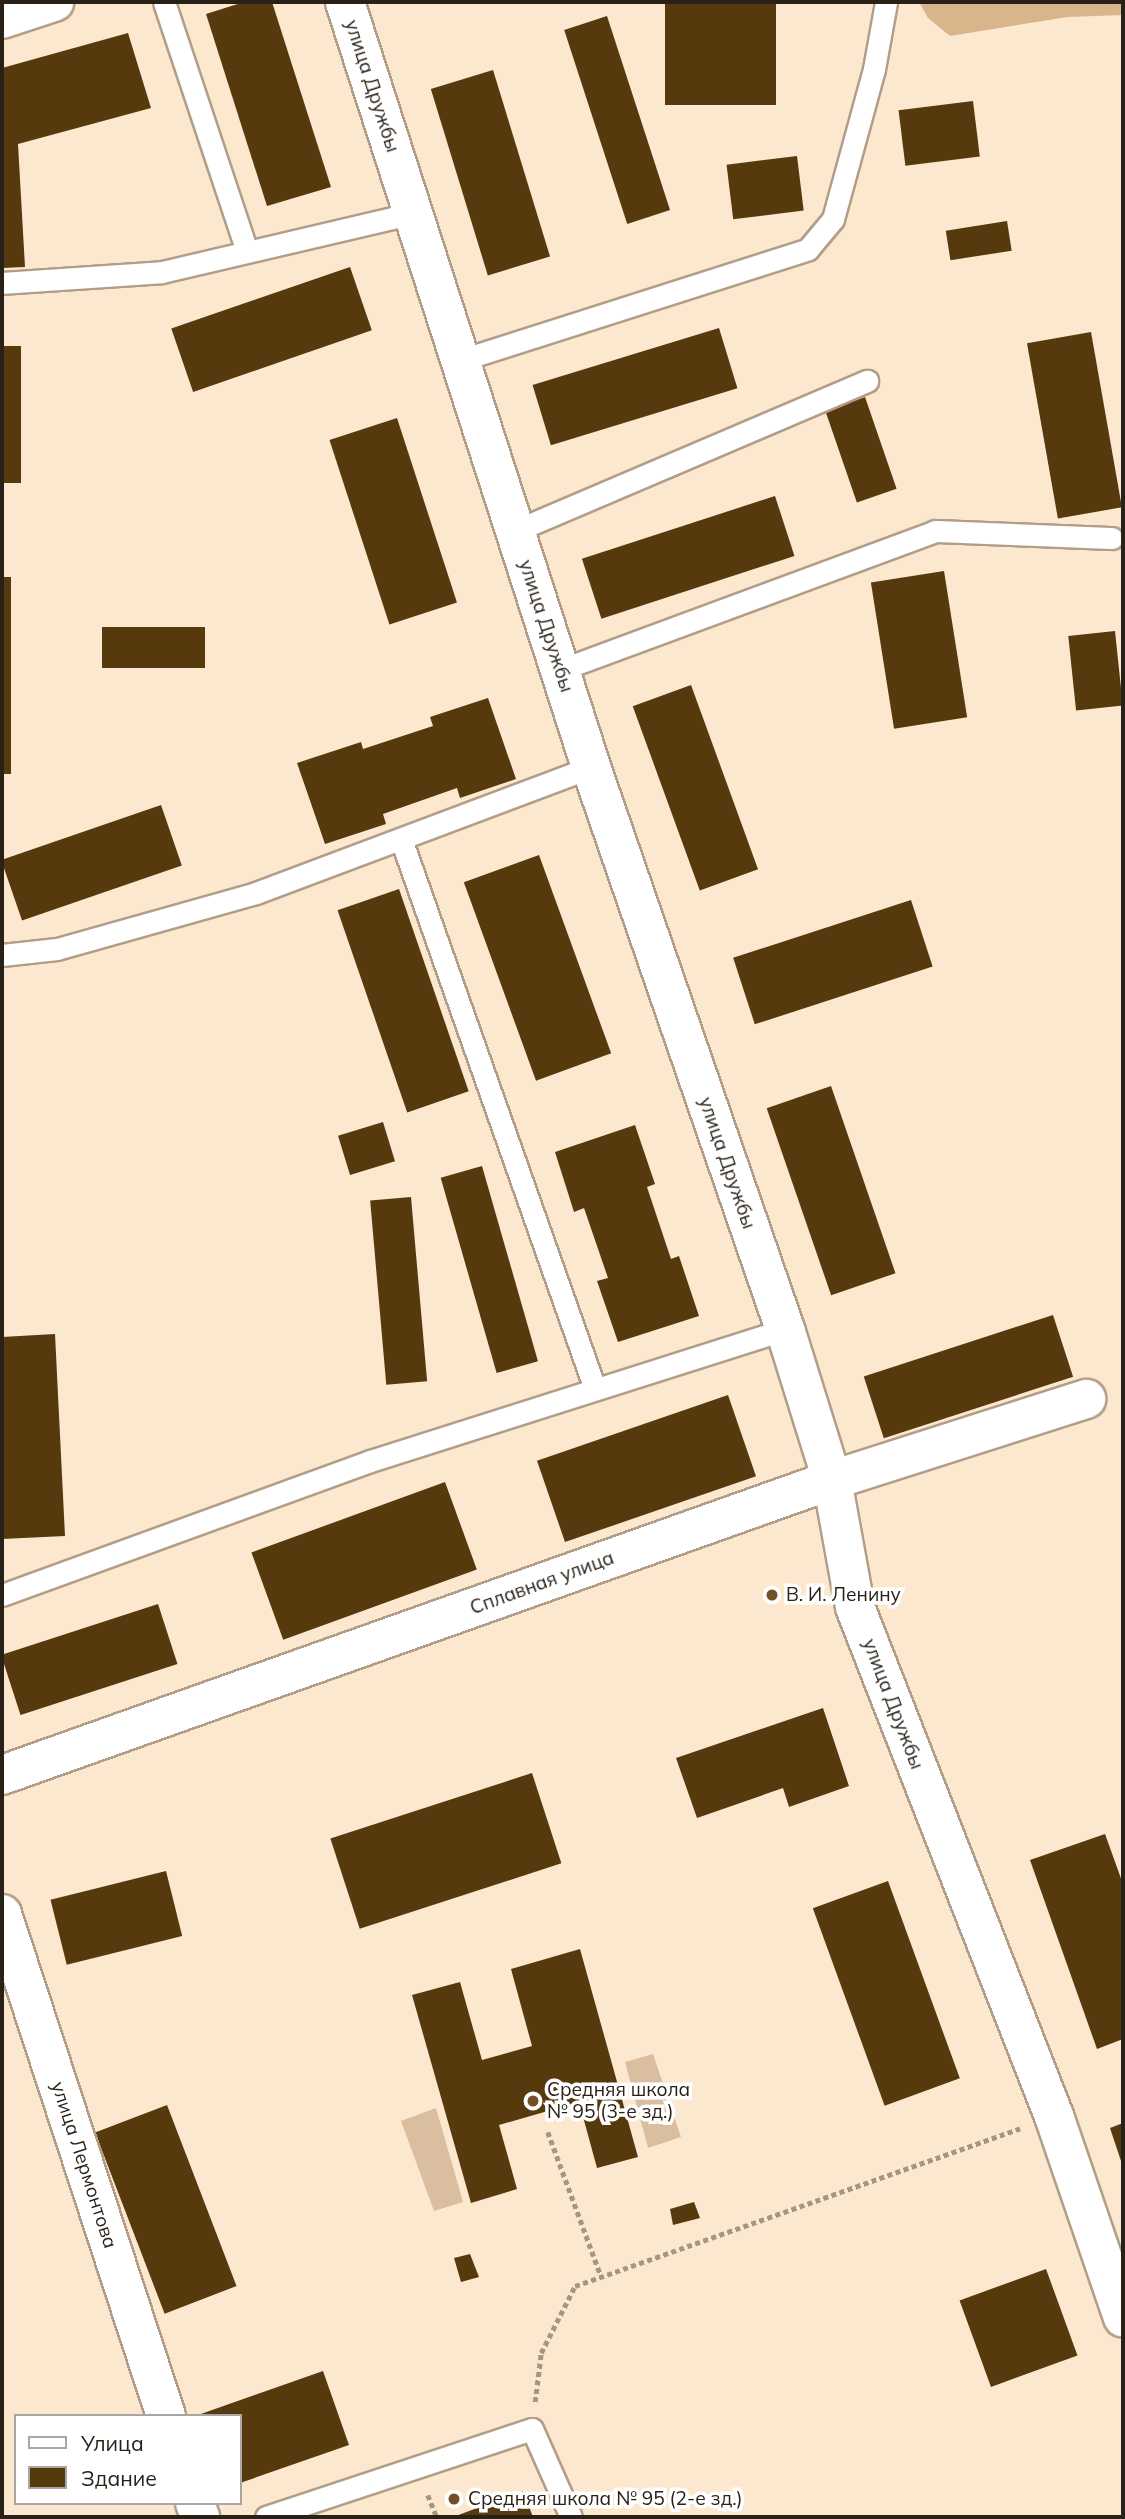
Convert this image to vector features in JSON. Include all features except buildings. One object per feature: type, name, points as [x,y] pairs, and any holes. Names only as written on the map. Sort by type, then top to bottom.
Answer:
[{"type":"street","points":[[2,19],[54,2]]},
{"type":"street","name":"улица Дружбы","points":[[345,2],[591,767],[785,1329],[832,1480],[855,1607],[1054,2116],[1123,2318]]},
{"type":"street","name":"Сплавная улица","points":[[2,1775],[832,1480],[1086,1399]]},
{"type":"street","name":"улица Лермонтова","points":[[2,1914],[165,2414]]},
{"type":"lane","points":[[164,2],[247,252]]},
{"type":"lane","points":[[461,360],[808,249],[833,219],[874,69],[886,2]]},
{"type":"lane","points":[[2,283],[162,272],[413,213]]},
{"type":"lane","points":[[515,531],[867,381]]},
{"type":"lane","points":[[560,670],[935,531],[1112,538]]},
{"type":"lane","points":[[2,955],[57,949],[256,893],[591,767]]},
{"type":"lane","points":[[401,839],[595,1389]]},
{"type":"lane","points":[[2,1595],[370,1461],[785,1329]]},
{"type":"lane","points":[[266,2517],[533,2428],[571,2517]]},
{"type":"path","points":[[533,2428],[541,2353],[575,2286],[1054,2116]]},
{"type":"path","points":[[548,2132],[601,2276]]},
{"type":"shaded area","points":[[919,2],[1123,2],[1123,15],[1067,17],[950,36],[928,18]]},
{"type":"shaded area","points":[[653,2054],[681,2137],[648,2148],[625,2062]]},
{"type":"shaded area","points":[[436,2108],[463,2202],[434,2211],[401,2121]]},
{"type":"place","name":"В. И. Ленину","points":[[772,1595]]},
{"type":"place","name":"Средняя школа № 95 (3-е зд.)","points":[[533,2101]]},
{"type":"place","name":"Средняя школа № 95 (2-е зд.)","points":[[454,2499]]}]
